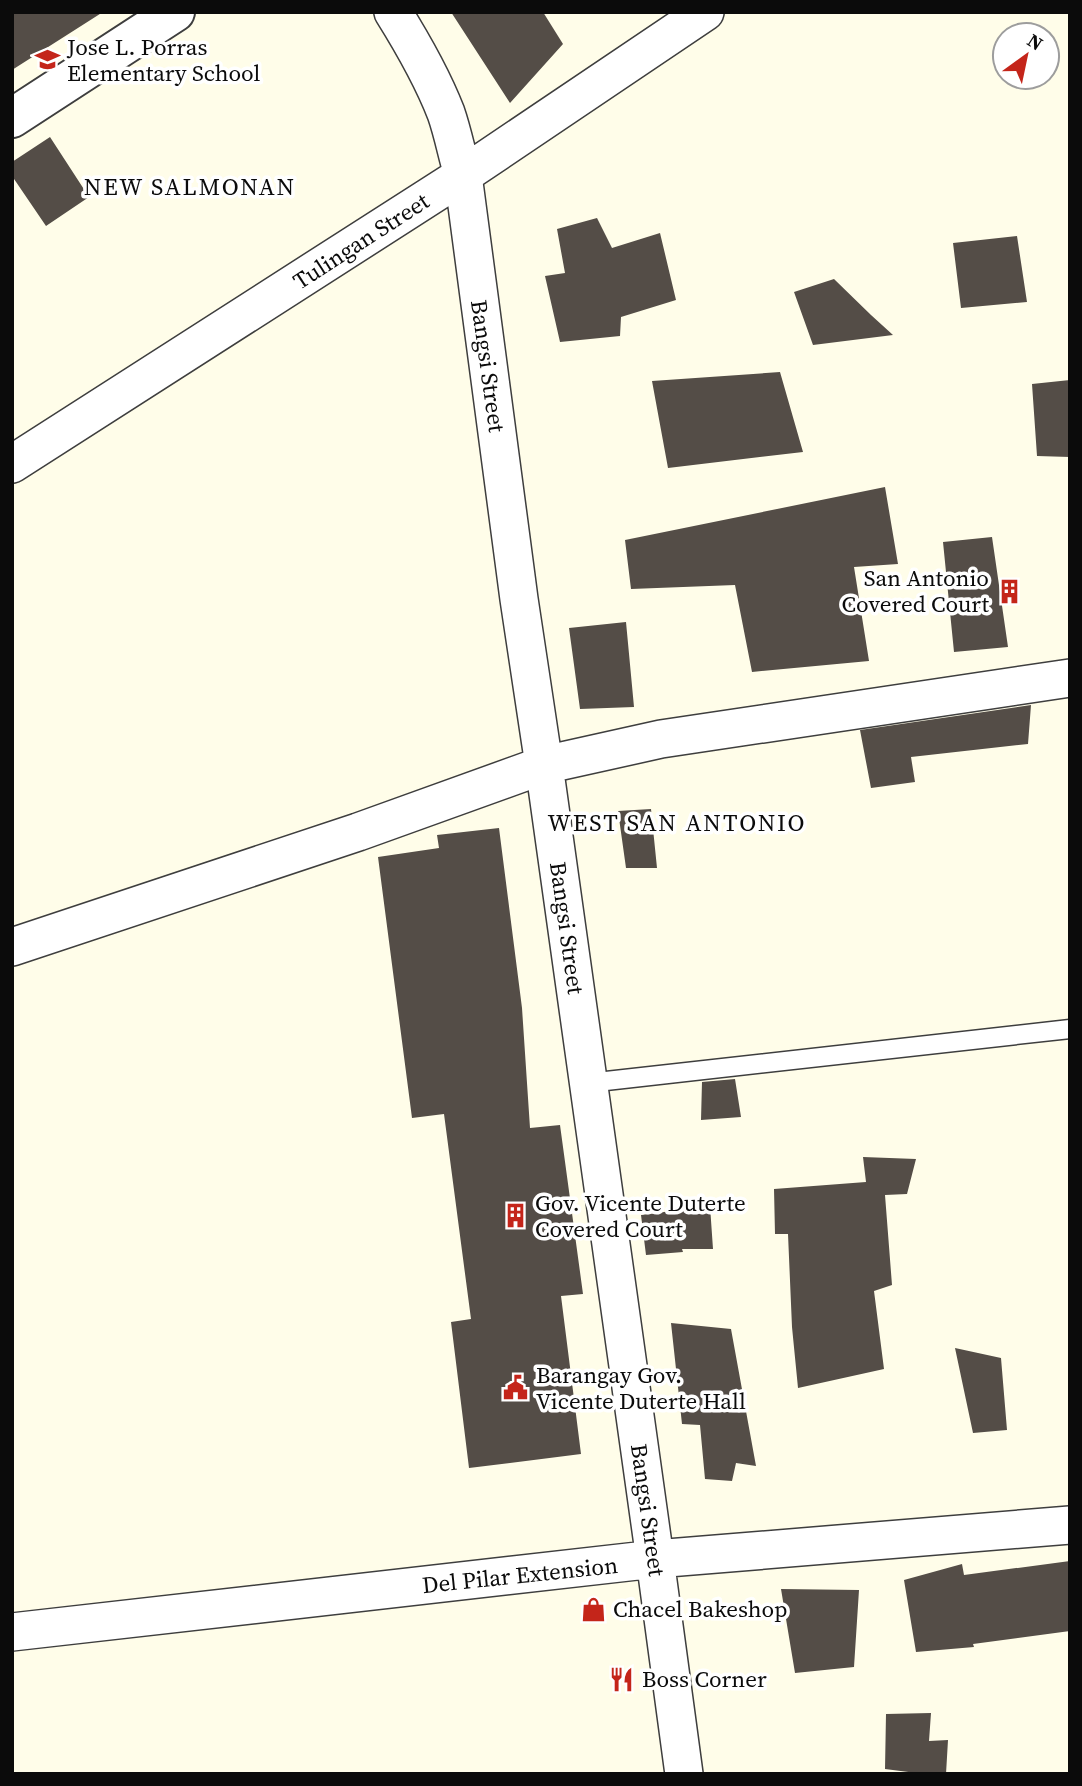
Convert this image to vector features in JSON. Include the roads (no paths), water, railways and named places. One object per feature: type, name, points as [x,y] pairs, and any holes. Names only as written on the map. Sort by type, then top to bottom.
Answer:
[{"type":"street","points":[[12,118],[175,12]]},
{"type":"street","name":"Bangsi Street","points":[[393,12],[433,81],[447,115],[463,175],[519,599],[656,1559],[684,1774]]},
{"type":"street","name":"Tulingan Street","points":[[12,464],[463,175],[705,12]]},
{"type":"street","points":[[12,947],[358,832],[544,765],[661,739],[1069,689]]},
{"type":"street","name":"Del Pilar Extension","points":[[12,1632],[656,1559],[1070,1525]]},
{"type":"lane","points":[[588,1083],[1070,1029]]},
{"type":"place","name":"Jose L. Porras Elementary School","points":[[47,60]]},
{"type":"place","name":"San Antonio Covered Court","points":[[1009,591]]},
{"type":"place","name":"Gov. Vicente Duterte Covered Court","points":[[515,1216]]},
{"type":"place","name":"Barangay Gov. Vicente Duterte Hall","points":[[516,1388]]},
{"type":"place","name":"Chacel Bakeshop","points":[[593,1609]]},
{"type":"place","name":"Boss Corner","points":[[622,1679]]},
{"type":"district","name":"NEW SALMONAN","points":[[190,187]]},
{"type":"district","name":"WEST SAN ANTONIO","points":[[677,823]]}]
